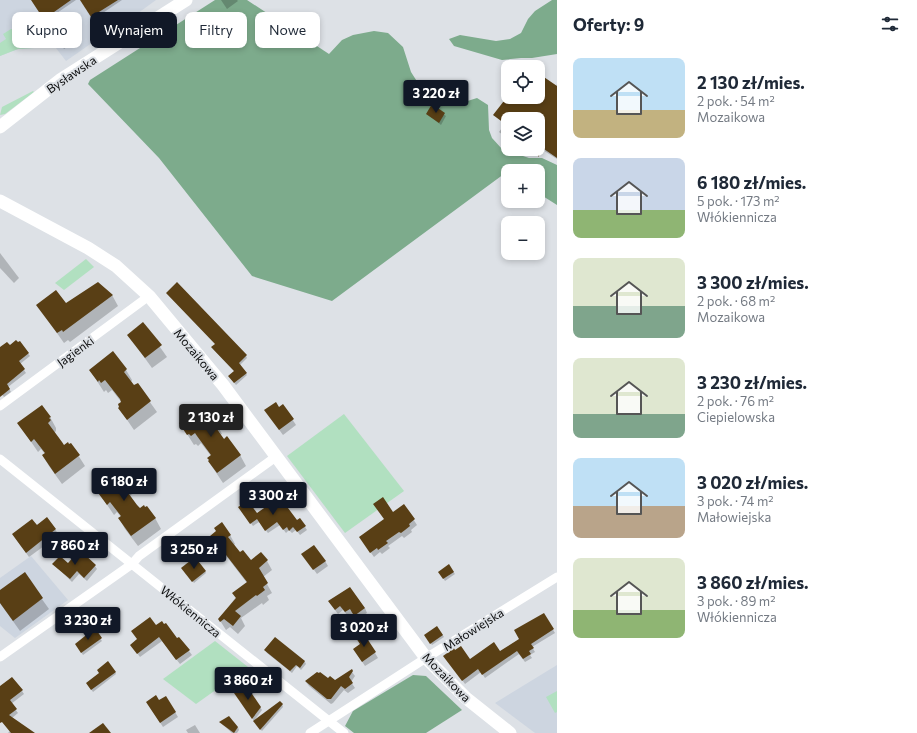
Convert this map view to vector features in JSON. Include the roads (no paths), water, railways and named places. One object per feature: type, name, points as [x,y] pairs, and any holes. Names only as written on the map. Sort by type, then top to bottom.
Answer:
[{"type":"street","name":"Bysławska","points":[[0,127],[60,80],[186,0]]},
{"type":"street","name":"Mozaikowa","points":[[0,201],[88,248],[116,266],[149,296],[223,385],[426,658],[466,698],[510,733]]},
{"type":"street","name":"Jagienki","points":[[0,406],[149,296]]},
{"type":"street","points":[[0,656],[132,564],[139,556],[277,456]]},
{"type":"street","name":"Włókiennicza","points":[[0,459],[344,733]]},
{"type":"street","name":"Małowiejska","points":[[310,733],[426,658],[557,577]]}]
